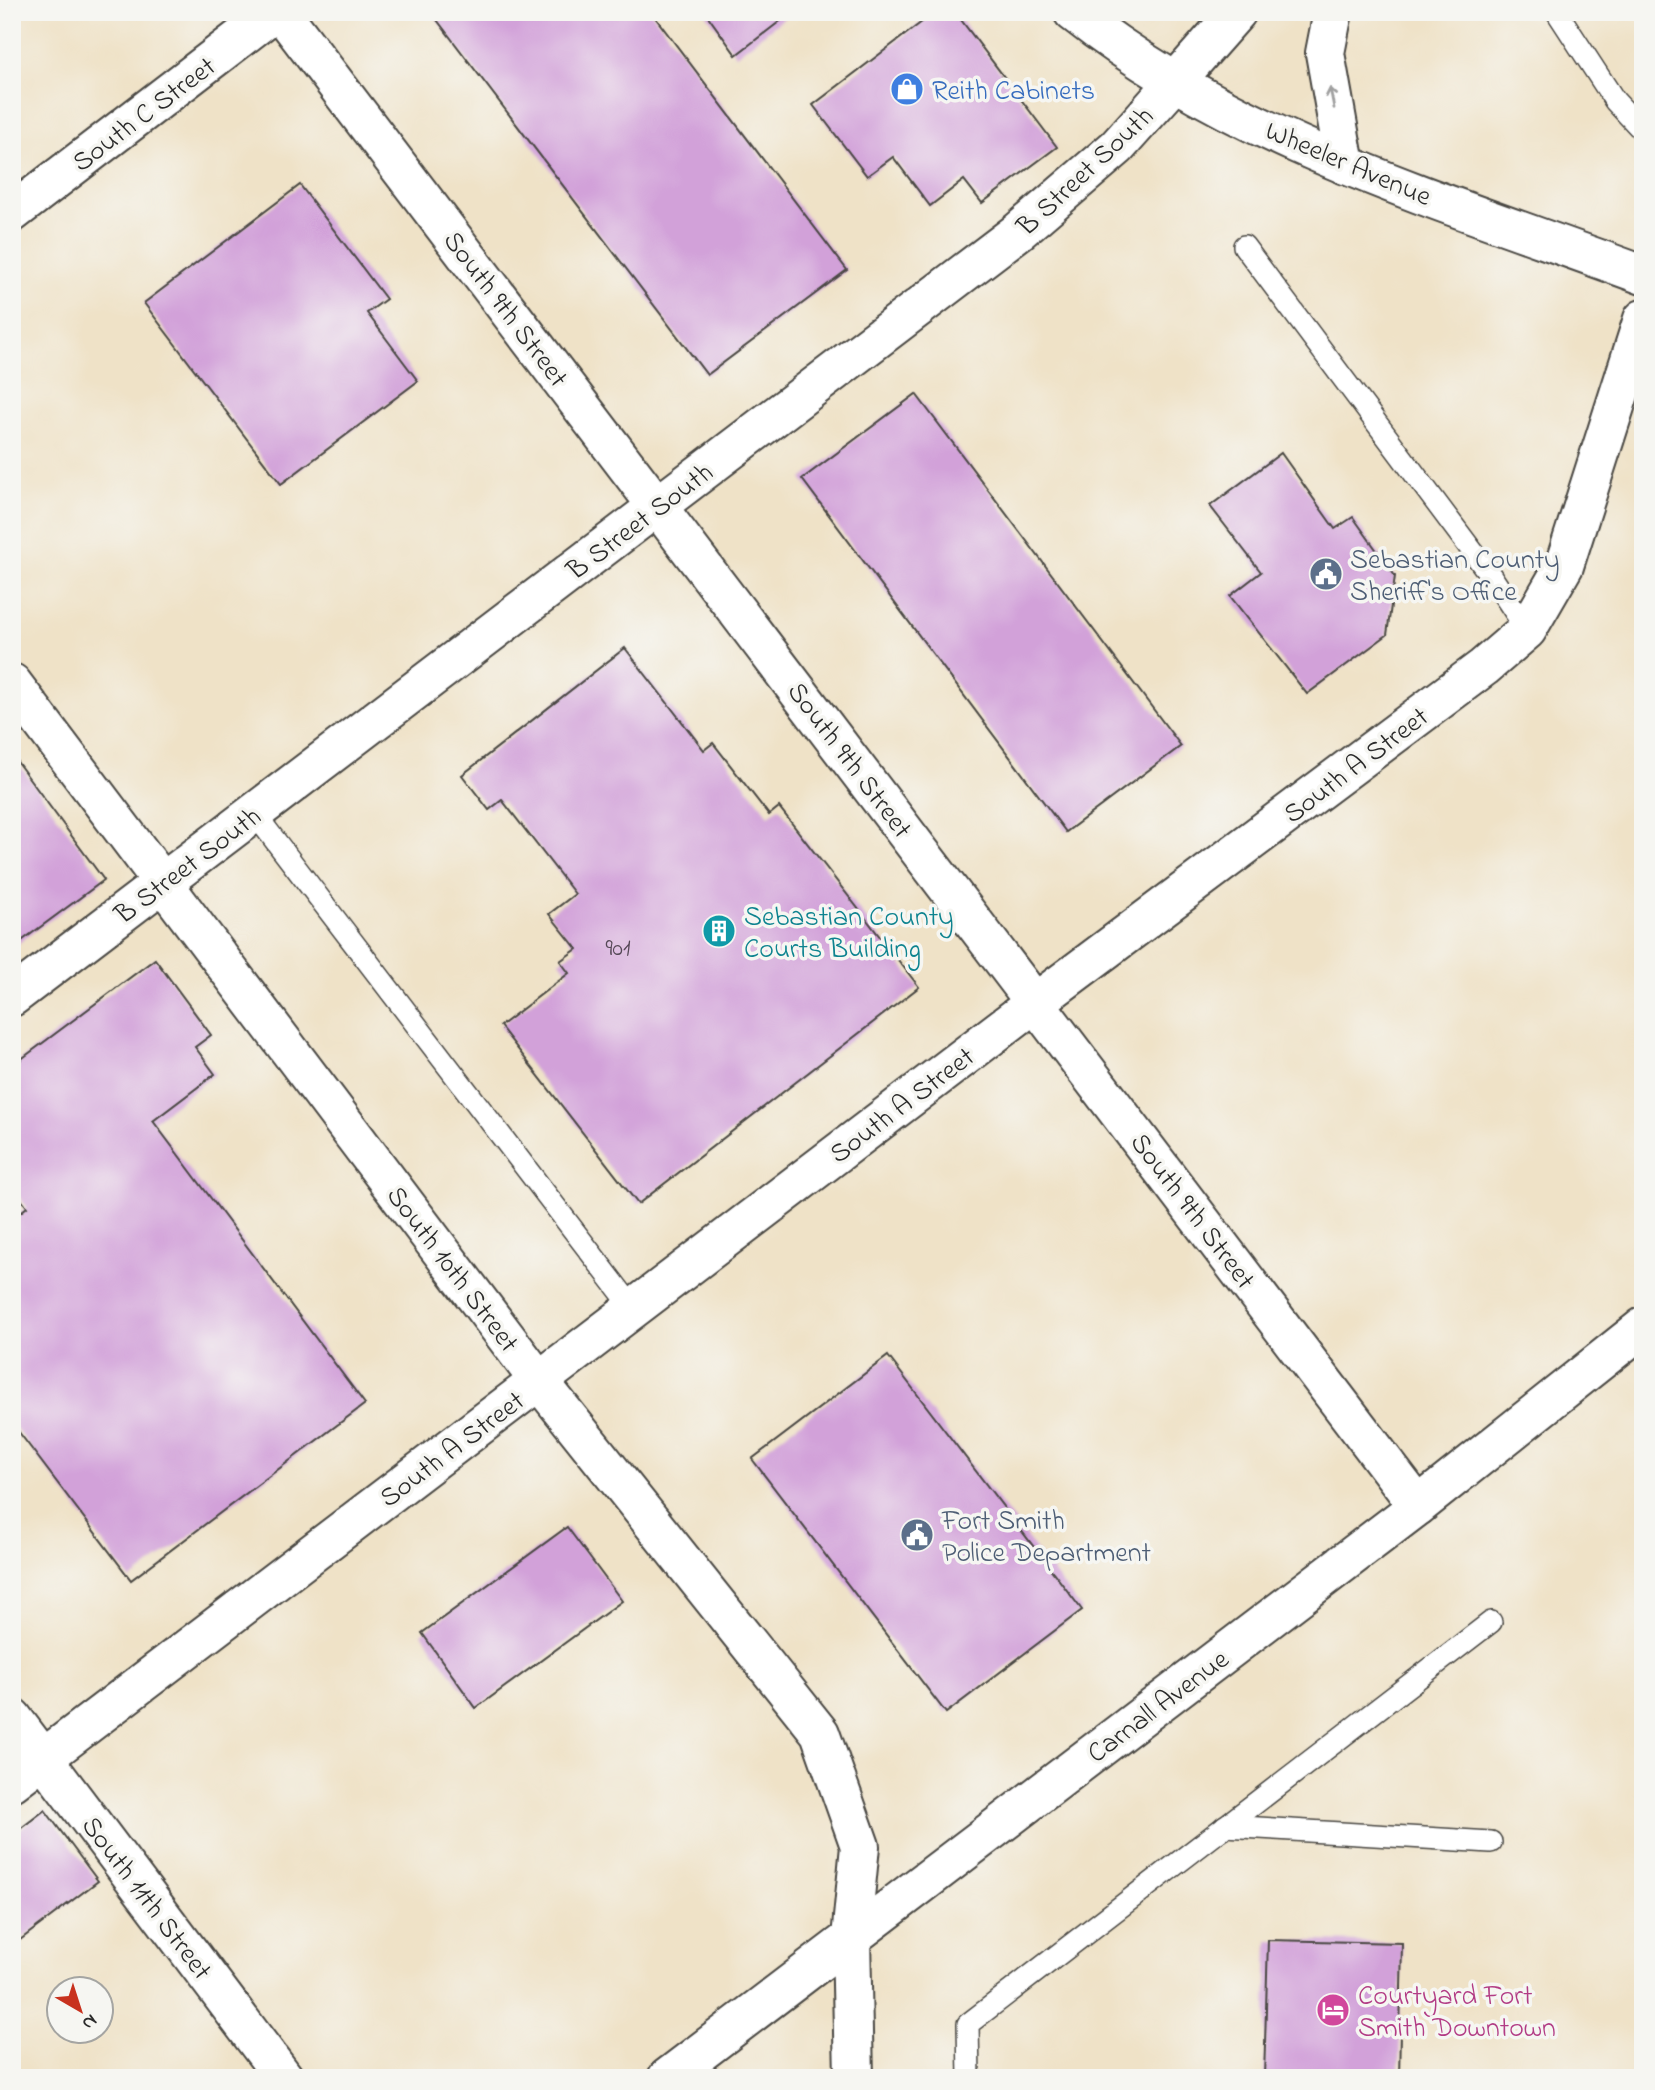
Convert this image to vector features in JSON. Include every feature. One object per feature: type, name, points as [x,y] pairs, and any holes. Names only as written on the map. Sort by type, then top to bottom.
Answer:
[{"type":"street","name":"South C Street","points":[[12,213],[274,12]]},
{"type":"street","name":"South 9th Street","points":[[281,12],[1418,1506]]},
{"type":"street","name":"Wheeler Avenue","points":[[1073,12],[1115,46],[1235,113],[1345,165],[1643,275]]},
{"type":"street","name":"B Street South","points":[[12,997],[1019,231],[1117,146],[1237,12]]},
{"type":"street","points":[[1333,12],[1325,53],[1345,165]]},
{"type":"street","name":"South A Street","points":[[12,1782],[1036,1002],[1484,667],[1527,630],[1564,566],[1643,319]]},
{"type":"street","name":"South 10th Street","points":[[12,683],[539,1381],[820,1733],[860,1846],[851,1938],[853,2078]]},
{"type":"street","name":"Carnall Avenue","points":[[667,2078],[1418,1506],[1643,1327]]},
{"type":"street","name":"South 11th Street","points":[[12,1717],[284,2078]]},
{"type":"lane","points":[[1557,12],[1615,101],[1643,131]]},
{"type":"lane","points":[[1244,246],[1491,576],[1527,630]]},
{"type":"lane","points":[[254,813],[633,1308]]},
{"type":"lane","points":[[969,2078],[968,2024],[1491,1622]]},
{"type":"lane","points":[[1225,1826],[1491,1842]]},
{"type":"building","points":[[431,12],[651,12],[847,270],[707,375]]},
{"type":"building","points":[[705,12],[792,12],[736,55]]},
{"type":"building","points":[[935,12],[955,12],[1057,147],[982,203],[964,180],[930,206],[893,157],[867,176],[813,105]]},
{"type":"building","points":[[300,185],[386,299],[367,313],[418,381],[281,484],[144,303]]},
{"type":"building","points":[[916,394],[1181,746],[1066,832],[802,479]]},
{"type":"building","name":"Sebastian County Sheriff's Office","points":[[1281,453],[1335,529],[1353,517],[1395,576],[1387,635],[1307,694],[1230,596],[1261,572],[1210,506]]},
{"type":"building","name":"Sebastian County Courts Building","points":[[625,648],[704,750],[713,743],[769,815],[779,807],[919,987],[638,1204],[500,1026],[569,973],[560,961],[577,949],[549,914],[575,894],[502,800],[489,810],[462,775]]},
{"type":"building","points":[[12,755],[104,880],[12,948]]},
{"type":"building","points":[[155,959],[211,1035],[195,1047],[215,1074],[153,1121],[365,1404],[131,1580],[12,1423],[12,1219],[27,1207],[12,1188],[12,1066]]},
{"type":"building","name":"Fort Smith Police Department","points":[[888,1356],[1082,1610],[946,1713],[752,1459]]},
{"type":"building","points":[[567,1527],[622,1601],[476,1708],[422,1633]]},
{"type":"building","points":[[45,1810],[98,1881],[12,1946],[12,1835]]},
{"type":"building","name":"Courtyard Fort Smith Downtown","points":[[1268,1940],[1402,1943],[1399,2078],[1264,2078]]},
{"type":"place","name":"Reith Cabinets","points":[[907,89]]},
{"type":"place","name":"Sebastian County Sheriff's Office","points":[[1326,574]]},
{"type":"place","name":"Sebastian County Courts Building","points":[[719,931]]},
{"type":"place","name":"Fort Smith Police Department","points":[[917,1535]]},
{"type":"place","name":"Courtyard Fort Smith Downtown","points":[[1333,2010]]}]
